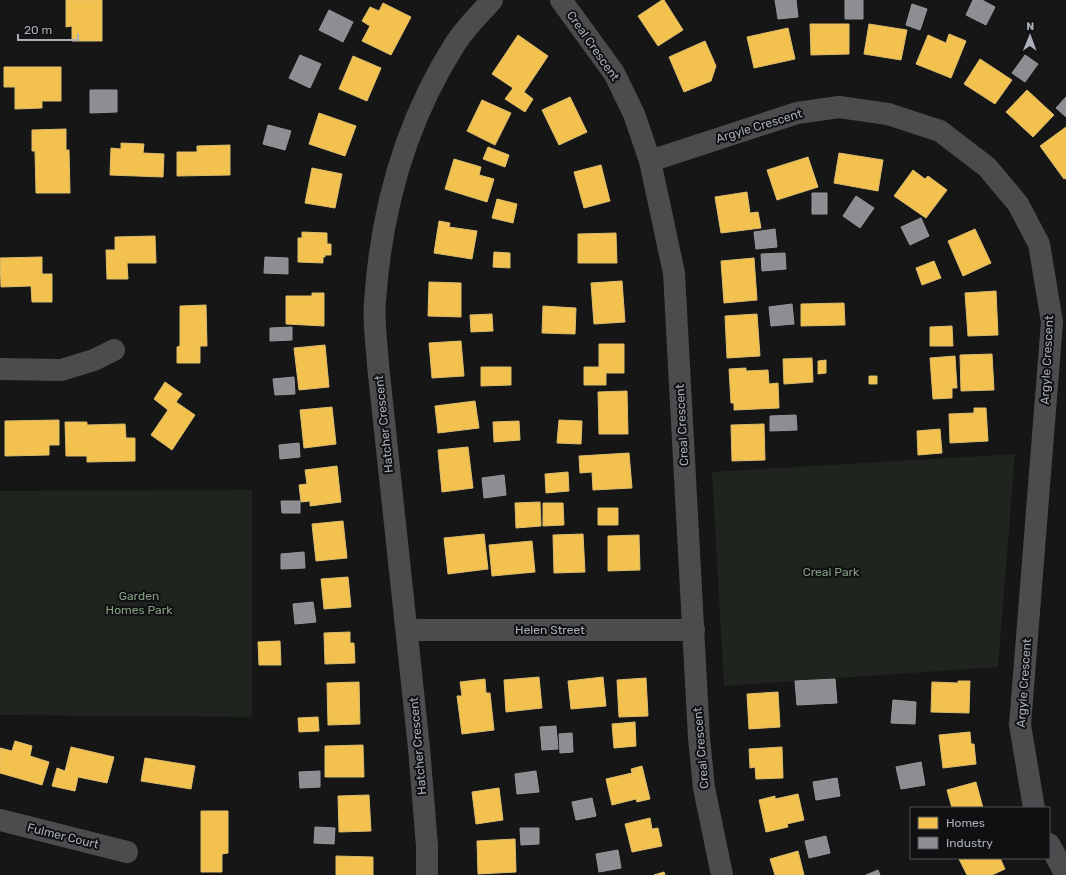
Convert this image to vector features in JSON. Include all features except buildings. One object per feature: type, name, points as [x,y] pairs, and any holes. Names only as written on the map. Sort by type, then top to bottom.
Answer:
[{"type":"street","name":"Hatcher Crescent","points":[[427,875],[427,838],[407,630],[378,365],[375,311],[384,221],[401,160],[424,98],[456,43],[492,0]]},
{"type":"street","name":"Creal Crescent","points":[[561,0],[614,73],[634,114],[650,161],[674,273],[699,738],[704,788],[722,875]]},
{"type":"street","name":"Argyle Crescent","points":[[650,161],[797,113],[839,107],[888,114],[940,131],[987,167],[1018,204],[1040,244],[1052,322],[1020,725],[1034,807]]},
{"type":"street","points":[[0,369],[61,370],[94,360],[114,350]]},
{"type":"street","name":"Helen Street","points":[[407,630],[694,630]]},
{"type":"street","name":"Fulmer Court","points":[[0,820],[126,852]]},
{"type":"street","points":[[1050,846],[1066,875]]},
{"type":"green space","name":"Creal Park","points":[[1015,454],[998,667],[724,686],[712,472]]},
{"type":"green space","name":"Garden Homes Park","points":[[252,490],[252,717],[0,715],[0,491]]}]
